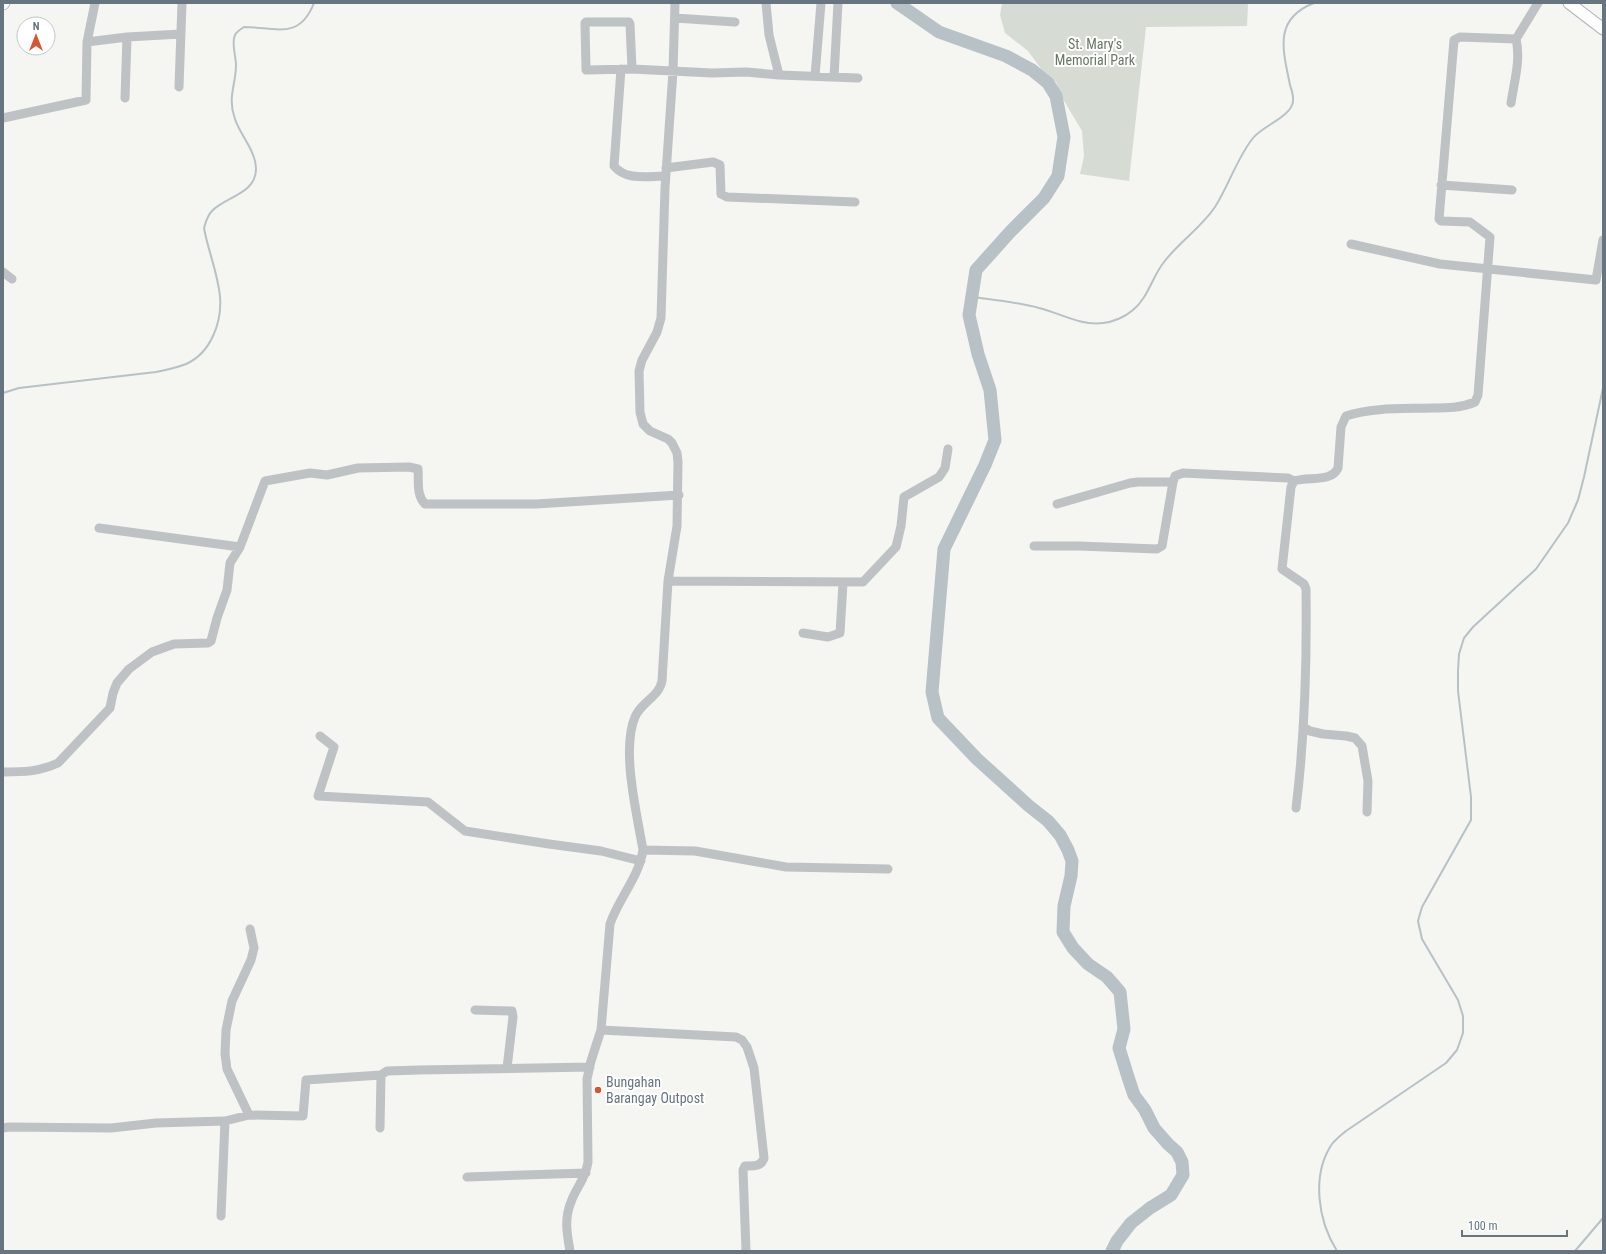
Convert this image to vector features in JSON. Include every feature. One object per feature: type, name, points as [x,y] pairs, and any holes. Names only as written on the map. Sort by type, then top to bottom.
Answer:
[{"type":"main road","points":[[1571,4],[1603,29]]},
{"type":"street","points":[[3,118],[86,100],[87,42],[95,3]]},
{"type":"street","points":[[179,87],[182,3]]},
{"type":"street","points":[[570,1251],[566,1232],[568,1213],[571,1201],[586,1173],[588,1162],[587,1079],[601,1030],[610,924],[641,861],[643,850],[630,770],[630,740],[635,716],[661,688],[668,581],[677,526],[679,495],[677,453],[672,443],[668,439],[646,427],[641,418],[640,412],[640,366],[657,332],[660,318],[666,172],[673,71],[675,3]]},
{"type":"street","points":[[766,3],[769,36],[779,75]]},
{"type":"street","points":[[815,76],[820,3]]},
{"type":"street","points":[[834,77],[838,3]]},
{"type":"street","points":[[1512,103],[1517,67],[1518,46],[1516,39],[1538,3]]},
{"type":"street","points":[[675,18],[735,22]]},
{"type":"street","points":[[632,69],[629,22],[585,23],[586,70],[632,69],[712,74],[746,72],[779,75],[858,78]]},
{"type":"street","points":[[87,42],[127,37],[181,34]]},
{"type":"street","points":[[125,98],[127,37]]},
{"type":"street","points":[[1296,808],[1303,727],[1306,589],[1304,584],[1282,569],[1291,487],[1294,481],[1300,479],[1331,477],[1336,473],[1338,468],[1341,427],[1346,416],[1361,411],[1452,408],[1475,402],[1478,395],[1490,237],[1470,222],[1440,220],[1441,185],[1454,40],[1460,37],[1516,39]]},
{"type":"street","points":[[621,69],[614,166],[619,171],[630,176],[666,172],[713,162],[720,165],[720,194],[727,197],[855,202]]},
{"type":"street","points":[[1441,185],[1512,190]]},
{"type":"street","points":[[1351,244],[1440,264],[1596,280],[1603,240]]},
{"type":"street","points":[[3,272],[12,279]]},
{"type":"street","points":[[668,581],[864,582],[896,548],[901,526],[904,497],[939,477],[945,468],[948,449]]},
{"type":"street","points":[[3,772],[31,772],[58,763],[110,708],[113,693],[117,684],[129,669],[152,652],[174,644],[203,644],[211,641],[227,590],[230,563],[240,547],[265,481],[310,472],[327,475],[358,468],[408,467],[418,469],[419,494],[421,500],[426,504],[536,504],[679,495]]},
{"type":"street","points":[[1034,546],[1158,549],[1162,546],[1173,482],[1175,476],[1183,473],[1288,478],[1294,481]]},
{"type":"street","points":[[1057,504],[1130,483],[1173,482]]},
{"type":"street","points":[[99,528],[240,547]]},
{"type":"street","points":[[803,633],[828,637],[840,633],[843,583]]},
{"type":"street","points":[[1303,727],[1310,731],[1323,734],[1355,738],[1362,746],[1368,781],[1367,812]]},
{"type":"street","points":[[320,736],[334,748],[318,796],[428,802],[465,831],[601,851],[641,861]]},
{"type":"street","points":[[643,850],[695,851],[786,867],[888,869]]},
{"type":"street","points":[[249,1115],[227,1069],[225,1054],[226,1030],[232,1001],[251,960],[254,948],[250,930]]},
{"type":"street","points":[[474,1010],[512,1012],[513,1017],[508,1068]]},
{"type":"street","points":[[601,1030],[736,1037],[742,1040],[747,1047],[754,1068],[764,1158],[763,1163],[759,1165],[746,1166],[742,1170],[746,1251]]},
{"type":"street","points":[[3,1128],[111,1128],[172,1122],[225,1121],[249,1115],[303,1116],[306,1080],[381,1075],[387,1071],[590,1067]]},
{"type":"street","points":[[380,1128],[381,1075]]},
{"type":"street","points":[[221,1216],[225,1121]]},
{"type":"street","points":[[468,1177],[586,1173]]},
{"type":"green space","name":"St. Mary's Memorial Park","points":[[1002,3],[1248,3],[1247,26],[1146,27],[1129,181],[1080,174],[1084,156],[1082,131],[1063,99],[1056,82],[1042,70],[1028,51],[1005,33],[1000,15]]},
{"type":"waterway","points":[[3,393],[19,388],[156,372],[175,368],[195,359],[208,345],[217,326],[220,297],[204,228],[212,211],[246,190],[255,177],[256,169],[251,149],[237,125],[233,111],[232,98],[236,72],[234,38],[237,32],[244,27],[276,29],[293,27],[301,23],[308,15],[314,3]]},
{"type":"waterway","points":[[897,3],[939,32],[1006,56],[1032,70],[1048,83],[1056,96],[1064,137],[1058,176],[1044,198],[1010,232],[976,270],[969,315],[978,354],[990,390],[995,440],[985,465],[944,549],[932,692],[938,718],[977,759],[1048,821],[1060,835],[1068,850],[1072,861],[1071,876],[1064,906],[1063,932],[1073,948],[1088,964],[1107,977],[1120,992],[1124,1029],[1119,1048],[1134,1095],[1145,1110],[1154,1128],[1177,1152],[1182,1162],[1183,1175],[1171,1195],[1150,1208],[1131,1223],[1117,1241],[1112,1251]]},
{"type":"waterway","points":[[973,297],[1031,306],[1086,323],[1115,320],[1123,317],[1133,310],[1142,300],[1164,262],[1203,222],[1215,207],[1242,154],[1253,138],[1290,109],[1293,103],[1293,98],[1285,60],[1284,37],[1292,18],[1301,10],[1314,3]]},
{"type":"waterway","points":[[1337,1251],[1325,1226],[1320,1198],[1319,1184],[1325,1156],[1332,1144],[1346,1131],[1446,1063],[1457,1050],[1463,1033],[1463,1016],[1458,1000],[1422,939],[1418,921],[1422,907],[1471,820],[1471,797],[1458,691],[1459,654],[1464,638],[1473,627],[1536,569],[1568,523],[1578,500],[1584,477],[1603,388]]},
{"type":"waterway","points":[[1575,1251],[1603,1218]]},
{"type":"place","name":"Bungahan Barangay Outpost","points":[[598,1090]]}]
